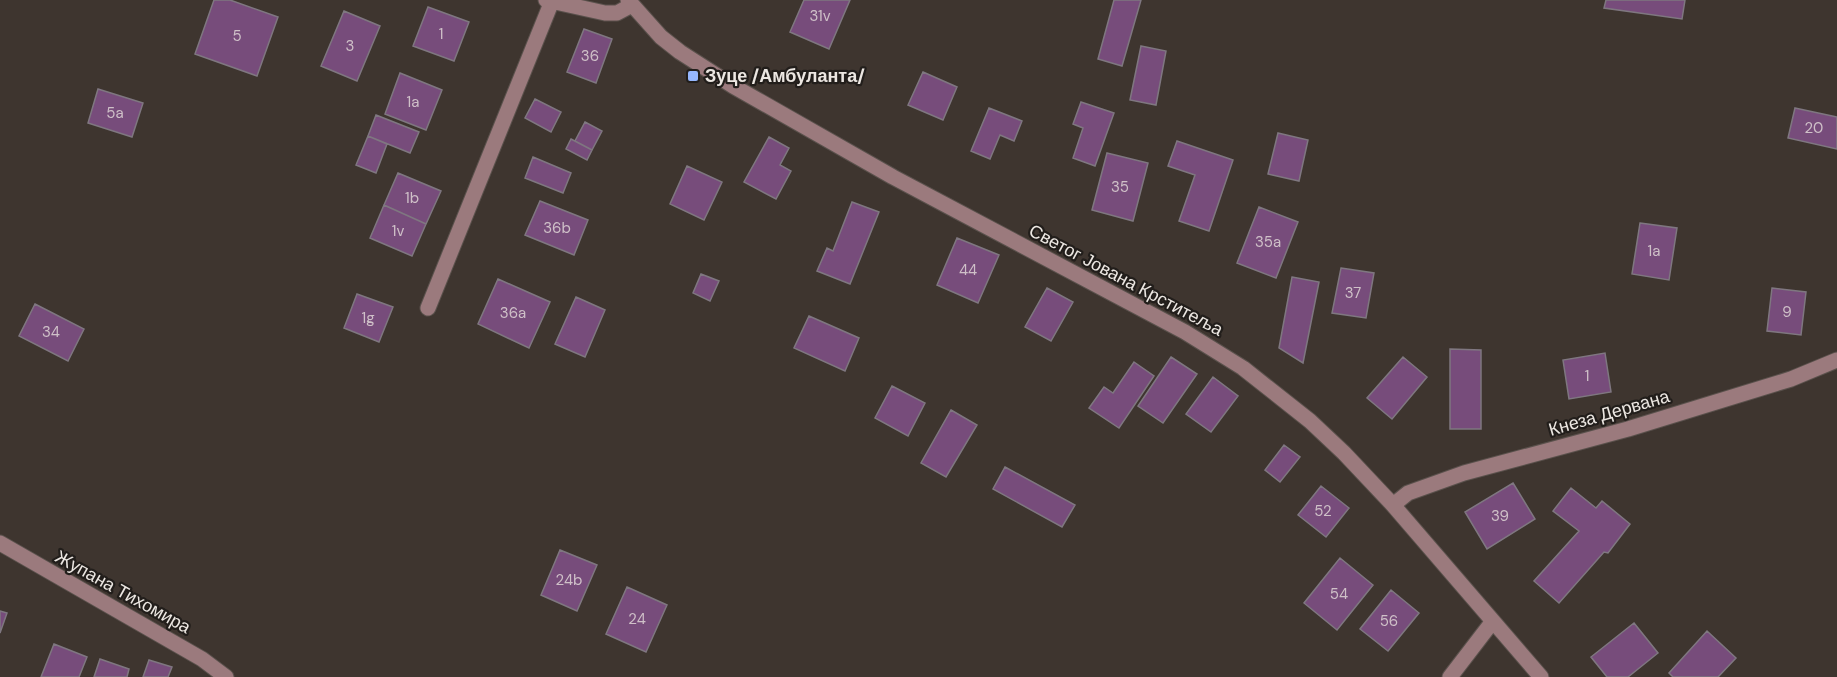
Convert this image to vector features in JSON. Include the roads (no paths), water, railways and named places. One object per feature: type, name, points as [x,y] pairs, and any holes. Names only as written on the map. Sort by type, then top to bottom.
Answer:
[{"type":"street","points":[[428,308],[549,1],[606,13],[617,13],[630,3]]},
{"type":"street","name":"Светог Јована Крститеља","points":[[630,3],[661,37],[733,86],[893,177],[1185,333],[1243,368],[1310,421],[1344,453],[1394,505],[1541,677]]},
{"type":"street","name":"Кнеза Дервана","points":[[1394,505],[1408,493],[1464,473],[1639,426],[1791,379],[1837,360]]},
{"type":"street","name":"Жупана Тихомира","points":[[0,543],[202,659],[226,677]]},
{"type":"street","points":[[1450,677],[1493,621]]},
{"type":"place","name":"Зуце /Амбуланта/","points":[[693,76]]}]
